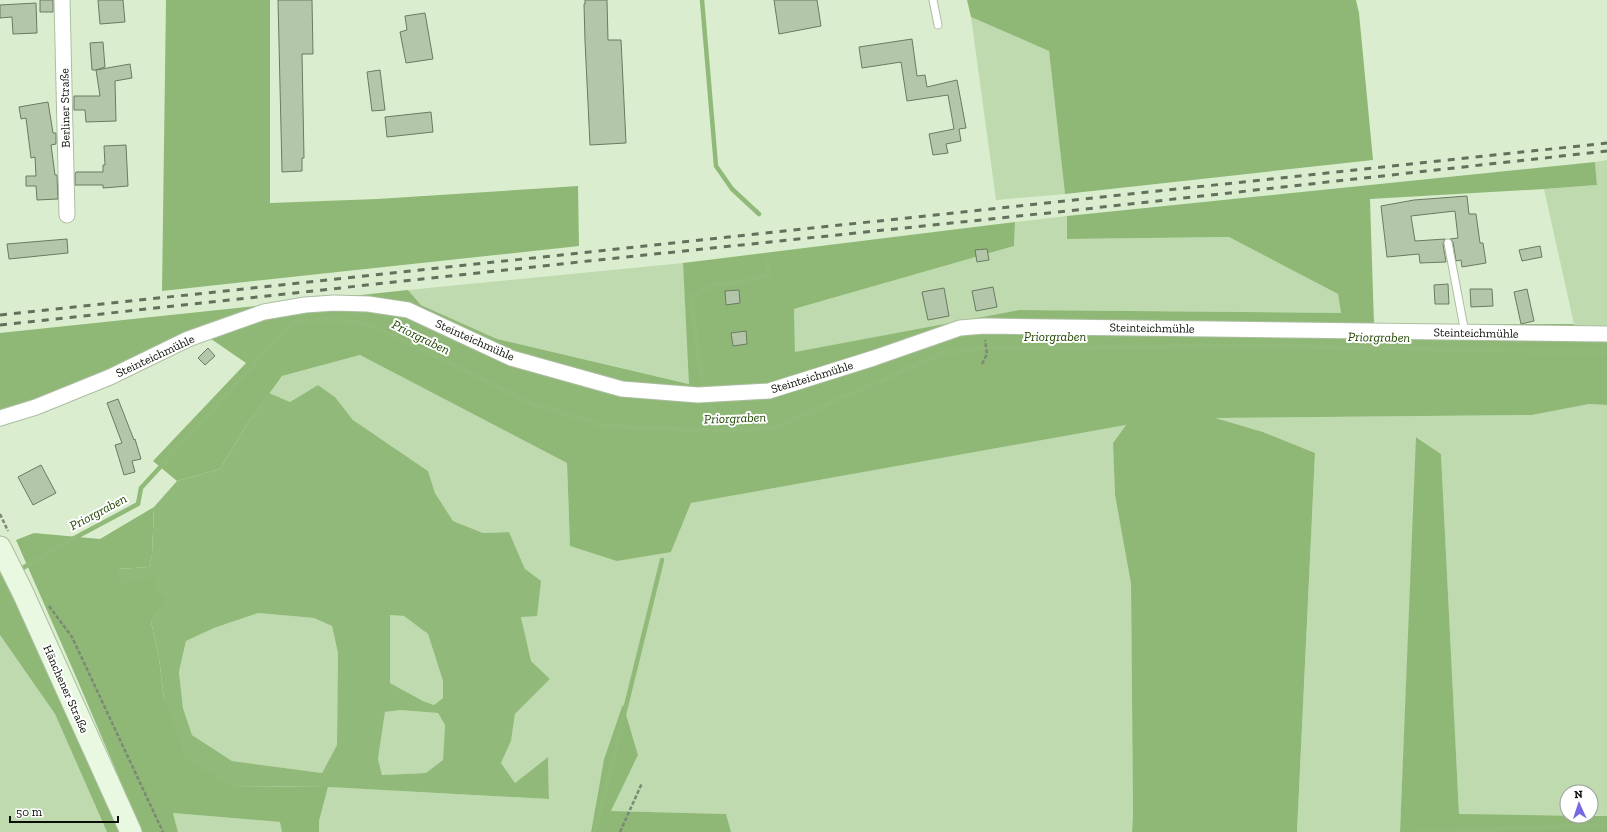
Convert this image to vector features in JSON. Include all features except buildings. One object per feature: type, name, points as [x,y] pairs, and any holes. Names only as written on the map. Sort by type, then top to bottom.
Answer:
[{"type":"main road","name":"Hänchener Straße","points":[[0,547],[23,593],[131,832]]},
{"type":"street","name":"Berliner Straße","points":[[62,0],[67,216]]},
{"type":"street","name":"Steinteichmühle","points":[[0,418],[36,407],[110,377],[188,339],[257,314],[304,305],[327,303],[368,304],[408,310],[511,358],[622,389],[698,395],[769,391],[874,358],[960,328],[984,326],[1607,334]]},
{"type":"lane","points":[[933,0],[938,25]]},
{"type":"lane","points":[[1448,243],[1465,333]]},
{"type":"path","points":[[982,364],[987,354],[985,339]]},
{"type":"path","points":[[47,603],[72,637],[163,832]]},
{"type":"path","points":[[620,832],[642,783]]},
{"type":"shaded area","points":[[166,0],[270,0],[270,203],[377,199],[578,186],[579,246],[162,291]]},
{"type":"shaded area","points":[[967,0],[1356,0],[1359,13],[1373,160],[1065,194],[1049,51],[971,17]]},
{"type":"shaded area","points":[[971,17],[1049,51],[1065,194],[996,200]]},
{"type":"shaded area","points":[[1607,160],[1607,338],[1569,338],[1574,324],[1544,189],[1597,185],[1595,162]]},
{"type":"shaded area","points":[[1595,162],[1597,185],[1370,199],[1374,324],[1574,324],[1569,337],[1607,338],[1607,405],[1589,404],[1532,415],[1215,418],[1263,432],[1315,453],[1297,832],[1132,832],[1131,584],[1115,495],[1113,443],[1126,425],[691,503],[671,552],[617,561],[570,546],[567,463],[360,355],[282,376],[249,421],[220,469],[177,481],[153,461],[246,363],[198,330],[110,373],[0,414],[0,333],[408,290],[421,305],[497,339],[689,384],[683,263],[1015,222],[1014,246],[794,309],[795,352],[1019,310],[1341,313],[1338,294],[1229,237],[1067,239],[1067,216]]},
{"type":"shaded area","points":[[1067,216],[1068,239],[1229,237],[1338,294],[1341,313],[1019,310],[795,353],[794,309],[1014,246],[1015,222]]},
{"type":"shaded area","points":[[683,263],[690,384],[497,339],[421,305],[408,290]]},
{"type":"shaded area","points":[[360,355],[567,463],[570,546],[671,552],[691,503],[1126,425],[1113,443],[1115,495],[1131,584],[1132,832],[731,832],[725,814],[611,811],[638,755],[623,704],[604,759],[591,832],[319,832],[319,821],[328,787],[549,799],[548,757],[515,783],[501,763],[511,741],[515,714],[550,679],[531,661],[521,617],[525,569],[509,532],[483,533],[453,521],[435,493],[428,471],[353,420],[335,397],[318,385],[290,402],[269,393],[282,376]]},
{"type":"shaded area","points":[[318,385],[335,397],[353,420],[428,471],[435,493],[453,521],[483,533],[509,532],[525,569],[541,581],[537,616],[521,617],[531,661],[550,679],[515,714],[511,741],[501,763],[515,783],[548,757],[549,799],[328,787],[230,786],[186,759],[164,699],[159,658],[151,622],[166,598],[156,591],[155,576],[120,586],[117,569],[149,567],[152,555],[154,507],[177,481],[220,469],[249,421],[269,393],[290,402]],"holes":[[[258,613],[314,618],[332,626],[338,653],[337,745],[322,773],[232,761],[192,735],[183,708],[179,672],[186,641],[214,628]],[[390,615],[404,616],[428,634],[443,681],[443,698],[434,705],[423,701],[390,683]],[[400,710],[438,713],[445,725],[443,760],[426,773],[382,775],[378,759],[385,712]]]},
{"type":"shaded area","points":[[1589,404],[1607,405],[1607,816],[1599,816],[1599,784],[1559,784],[1559,815],[1459,815],[1441,454],[1417,437],[1400,832],[1297,832],[1315,453],[1263,432],[1213,418],[1532,415]]},
{"type":"shaded area","points":[[1416,437],[1441,454],[1459,814],[1559,815],[1559,824],[1599,824],[1599,816],[1607,816],[1607,832],[1400,832]]},
{"type":"shaded area","points":[[154,507],[152,555],[149,567],[117,569],[155,576],[167,598],[151,622],[159,658],[164,699],[230,786],[328,787],[319,821],[319,832],[282,832],[280,822],[173,813],[178,832],[142,832],[16,540],[34,533],[100,539]]},
{"type":"shaded area","points":[[0,572],[14,599],[122,832],[107,832],[55,714],[0,635]]},
{"type":"shaded area","points":[[258,613],[314,618],[332,626],[338,653],[337,745],[322,773],[232,761],[192,735],[183,708],[179,672],[186,641],[214,628]]},
{"type":"shaded area","points":[[390,615],[404,616],[428,634],[443,681],[443,698],[434,705],[423,701],[390,683]]},
{"type":"shaded area","points":[[0,635],[55,714],[107,832],[0,832]]},
{"type":"shaded area","points":[[623,704],[638,755],[611,811],[726,814],[731,832],[591,832],[604,759]]},
{"type":"shaded area","points":[[400,710],[438,713],[445,725],[443,760],[427,773],[382,775],[378,759],[385,712]]},
{"type":"shaded area","points":[[173,813],[281,822],[282,832],[178,832]]},
{"type":"waterway","points":[[702,0],[716,166],[732,189],[759,214]]},
{"type":"waterway","points":[[704,384],[700,367],[691,298],[698,292],[711,286],[747,281],[769,274],[767,260]]},
{"type":"waterway","name":"Priorgraben","points":[[18,571],[52,550],[138,504],[141,488],[292,323],[328,319],[369,324],[534,404],[605,426],[718,431],[774,428],[943,353],[985,348],[1278,346],[1607,353]]},
{"type":"waterway","points":[[710,404],[718,431]]},
{"type":"waterway","points":[[595,832],[662,560]]},
{"type":"waterway","name":"Priorgraben","points":[[0,583],[9,577]]},
{"type":"waterway","points":[[1416,832],[1607,825]]},
{"type":"railway","points":[[0,315],[1607,143]]},
{"type":"railway","points":[[0,325],[1067,211],[1607,151]]}]
